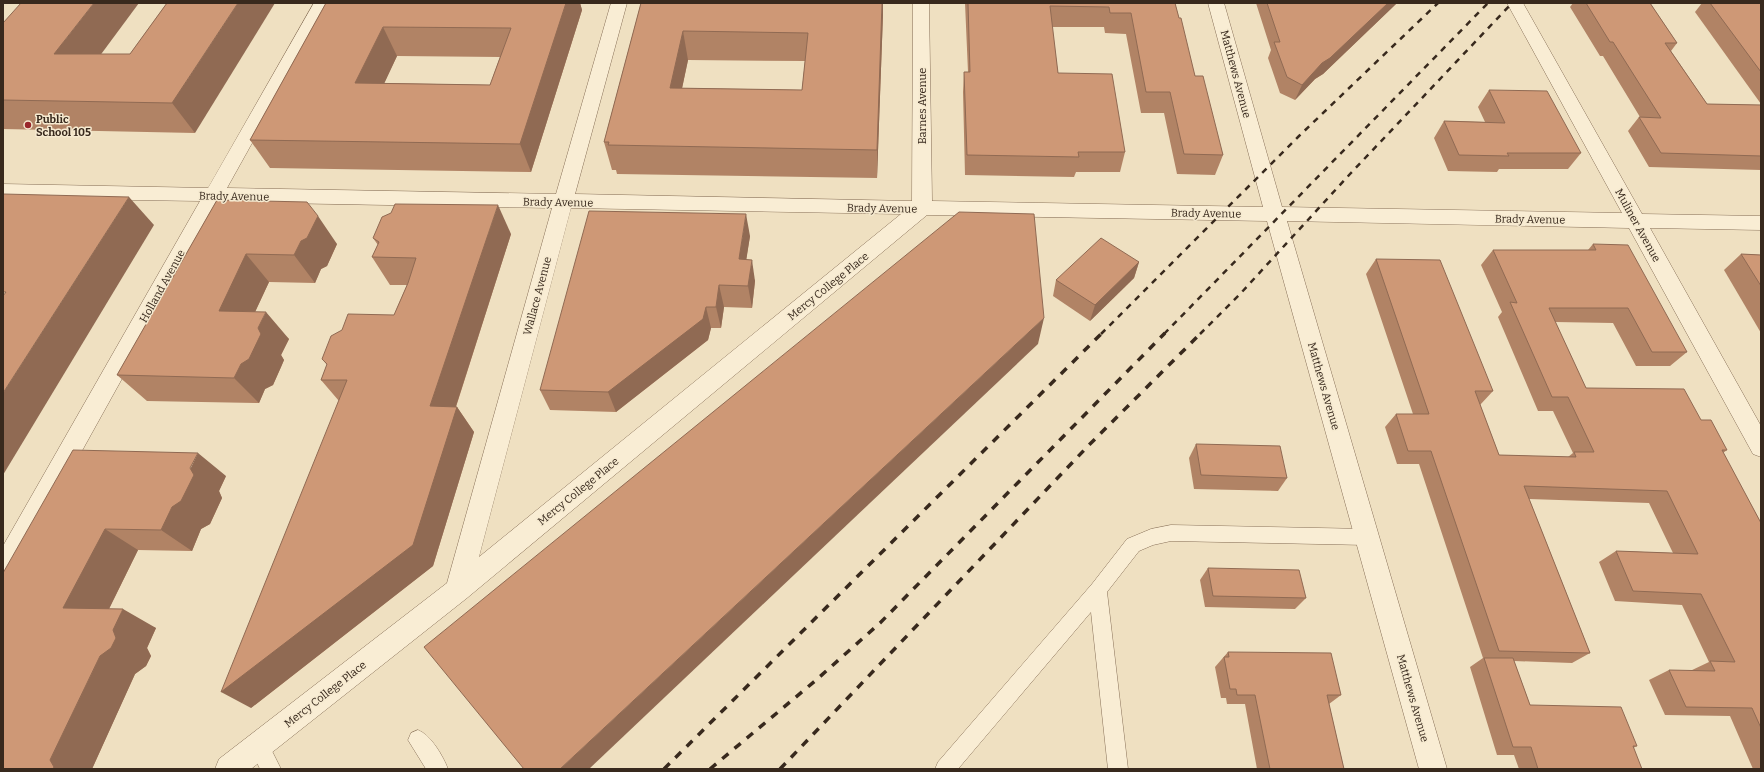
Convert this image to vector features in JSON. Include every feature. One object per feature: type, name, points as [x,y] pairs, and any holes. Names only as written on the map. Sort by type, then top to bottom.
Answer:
[{"type":"street","name":"Holland Avenue","points":[[3,569],[322,3]]},
{"type":"street","name":"Wallace Avenue","points":[[458,590],[563,202],[619,3]]},
{"type":"street","name":"Barnes Avenue","points":[[921,3],[922,208]]},
{"type":"street","name":"Matthews Avenue","points":[[1216,3],[1434,769]]},
{"type":"street","name":"Muliner Avenue","points":[[1515,3],[1761,447]]},
{"type":"street","name":"Brady Avenue","points":[[3,191],[1761,223]]},
{"type":"street","name":"Mercy College Place","points":[[230,769],[458,590],[922,208]]},
{"type":"lane","points":[[945,769],[1098,590],[1133,545],[1151,537],[1171,533],[1367,537]]},
{"type":"lane","points":[[1098,590],[1118,769]]},
{"type":"lane","points":[[418,740],[438,769]]},
{"type":"lane","points":[[259,746],[272,769]]},
{"type":"building","points":[[21,3],[94,3],[54,54],[130,54],[167,3],[238,3],[172,103],[3,100],[3,23]]},
{"type":"building","points":[[326,3],[566,3],[520,144],[250,140]],"holes":[[[383,27],[511,28],[490,85],[355,83]]]},
{"type":"building","points":[[641,3],[882,3],[877,150],[608,145],[609,142],[604,142]],"holes":[[[683,31],[808,33],[802,90],[670,88]]]},
{"type":"building","points":[[968,3],[1175,3],[1179,18],[1181,18],[1195,76],[1203,76],[1223,155],[1184,154],[1170,92],[1146,92],[1131,13],[1110,13],[1109,7],[1050,6],[1058,73],[1112,74],[1125,152],[1078,152],[1079,157],[967,155],[964,72],[970,72]]},
{"type":"building","points":[[1267,3],[1388,3],[1330,58],[1322,63],[1302,85],[1287,77],[1274,42],[1280,42]]},
{"type":"building","points":[[1586,3],[1650,3],[1677,43],[1665,43],[1707,104],[1761,105],[1761,156],[1661,153],[1639,117],[1661,118],[1613,42],[1610,42]]},
{"type":"building","points":[[1710,3],[1761,3],[1761,72]]},
{"type":"building","points":[[1489,90],[1547,91],[1581,153],[1507,153],[1509,156],[1459,155],[1444,121],[1505,123]]},
{"type":"building","points":[[3,194],[129,197],[3,393],[3,296],[6,292],[3,292]]},
{"type":"building","points":[[217,200],[307,202],[318,216],[307,238],[301,241],[294,255],[246,254],[219,311],[266,312],[258,328],[261,334],[249,359],[241,364],[234,378],[117,375]]},
{"type":"building","points":[[395,204],[498,205],[430,406],[457,407],[413,545],[221,692],[347,380],[321,380],[327,364],[322,359],[331,336],[342,330],[348,314],[394,315],[408,283],[416,258],[372,257],[379,242],[373,238],[382,217],[391,213]]},
{"type":"building","points":[[589,211],[746,214],[739,259],[752,260],[748,286],[719,285],[716,307],[706,307],[703,319],[608,392],[540,390]]},
{"type":"building","points":[[959,212],[1034,214],[1044,318],[560,769],[524,769],[424,647]]},
{"type":"building","points":[[1101,238],[1139,262],[1095,305],[1056,280]]},
{"type":"building","points":[[1593,244],[1628,245],[1687,352],[1652,352],[1628,308],[1549,308],[1586,388],[1684,389],[1701,420],[1711,420],[1727,450],[1722,450],[1761,523],[1761,728],[1752,708],[1686,707],[1669,670],[1715,671],[1710,661],[1735,662],[1701,594],[1633,591],[1616,551],[1698,554],[1667,491],[1524,486],[1590,653],[1499,651],[1431,451],[1408,451],[1396,414],[1429,414],[1376,259],[1440,260],[1493,391],[1475,391],[1499,455],[1576,457],[1574,452],[1594,452],[1568,397],[1552,397],[1510,302],[1517,303],[1493,250],[1596,250]]},
{"type":"building","points":[[1741,254],[1761,255],[1761,286]]},
{"type":"building","points":[[1196,444],[1280,446],[1287,478],[1201,475]]},
{"type":"building","points":[[73,450],[198,453],[190,468],[194,475],[181,501],[172,507],[161,530],[105,529],[63,608],[123,609],[113,630],[116,638],[111,648],[100,656],[50,760],[54,767],[53,769],[3,769],[3,573]]},
{"type":"building","points":[[1208,568],[1299,570],[1306,598],[1213,596]]},
{"type":"building","points":[[1228,652],[1331,653],[1341,695],[1327,695],[1344,769],[1270,769],[1255,695],[1237,695],[1236,689],[1230,689],[1224,657],[1229,657]]},
{"type":"building","points":[[1484,658],[1513,658],[1530,705],[1621,707],[1637,746],[1633,746],[1642,769],[1538,769],[1531,747],[1513,747]]},
{"type":"railway","points":[[1102,333],[1299,136],[1438,3]]},
{"type":"railway","points":[[1164,334],[1488,3]]},
{"type":"railway","points":[[780,769],[1089,445],[1241,293],[1350,174],[1512,3]]},
{"type":"railway","points":[[664,769],[1102,333]]},
{"type":"railway","points":[[710,769],[815,681],[880,623],[1165,333]]},
{"type":"place","name":"Public School 105","points":[[28,125]]}]
